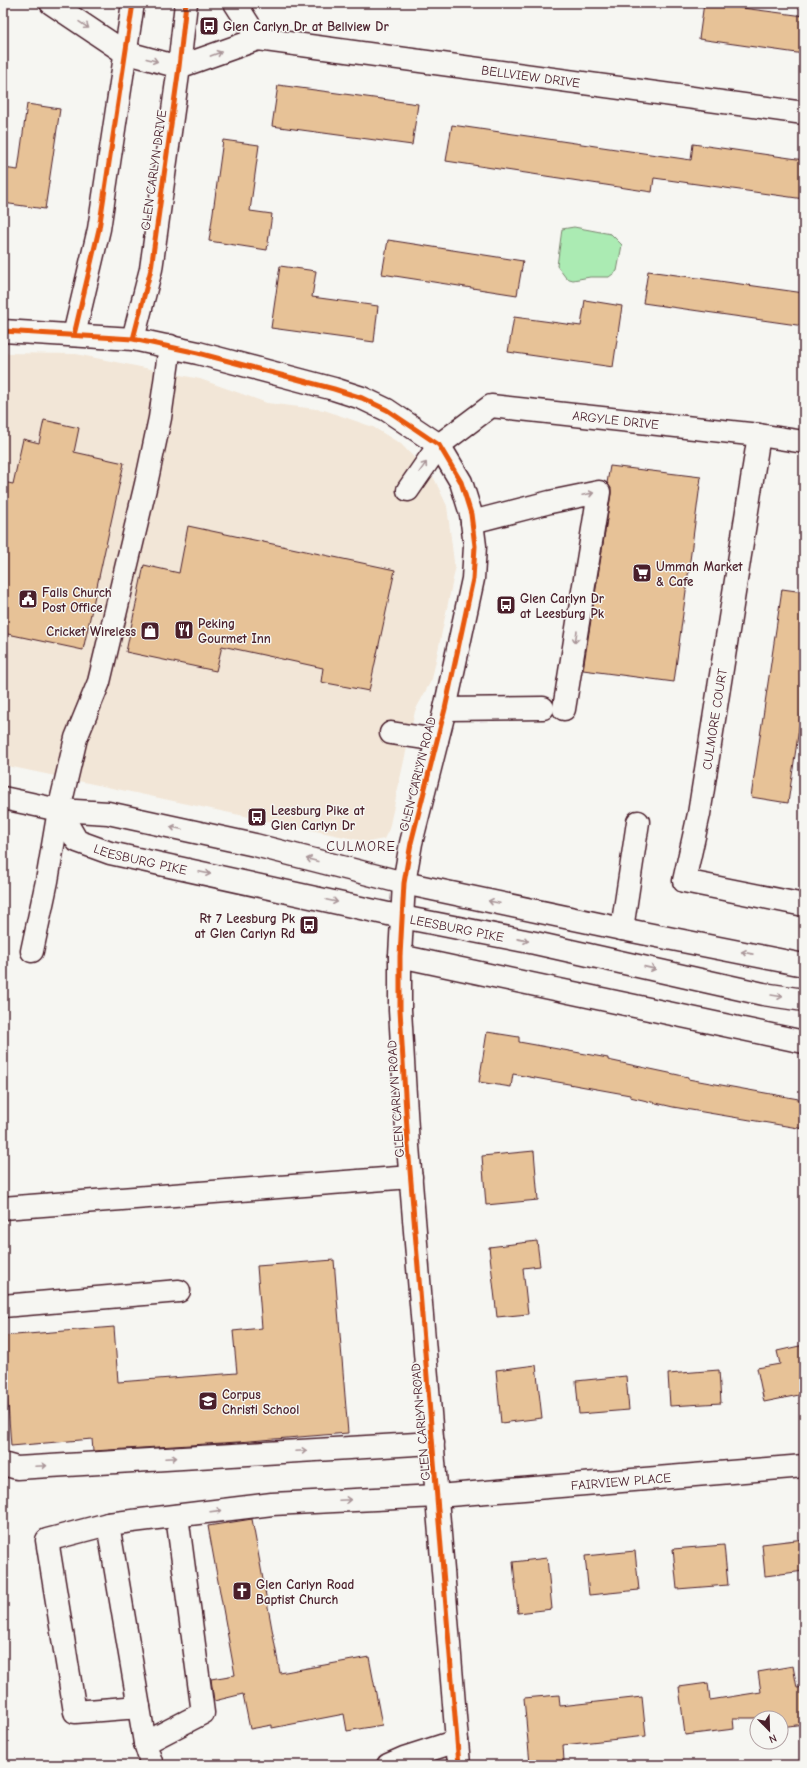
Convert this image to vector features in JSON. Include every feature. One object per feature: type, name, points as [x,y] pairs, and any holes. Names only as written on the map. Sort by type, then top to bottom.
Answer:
[{"type":"street","points":[[52,3],[124,52],[179,68]]},
{"type":"street","points":[[74,335],[99,229],[124,52],[133,3]]},
{"type":"street","name":"GLEN CARLYN DRIVE","points":[[132,339],[151,269],[179,68],[186,3]]},
{"type":"street","points":[[235,3],[258,39]]},
{"type":"street","name":"BELLVIEW DRIVE","points":[[179,68],[258,39],[804,114]]},
{"type":"street","points":[[3,331],[132,339],[170,346],[334,389],[362,398],[387,410],[439,445]]},
{"type":"street","points":[[32,951],[47,881],[59,810],[76,738],[99,682],[160,418],[170,346]]},
{"type":"street","name":"ARGYLE DRIVE","points":[[408,490],[439,445],[491,406],[759,435],[804,442]]},
{"type":"street","name":"CULMORE COURT","points":[[759,435],[699,814],[684,881],[804,905]]},
{"type":"street","name":"GLEN CARLYN ROAD","points":[[439,445],[461,482],[471,514],[475,546],[473,579],[445,709],[411,843],[404,883],[400,956],[400,1010],[411,1177],[459,1765]]},
{"type":"street","points":[[445,709],[553,709],[599,492],[550,502],[472,522]]},
{"type":"street","points":[[392,733],[437,740]]},
{"type":"street","points":[[3,798],[59,810],[108,813],[255,845],[404,883],[622,929],[804,965]]},
{"type":"street","name":"LEESBURG PIKE","points":[[59,810],[77,841],[110,853],[402,917],[535,942],[763,994],[804,1000]]},
{"type":"street","points":[[622,929],[638,822]]},
{"type":"street","points":[[400,956],[804,1042]]},
{"type":"street","points":[[3,1208],[411,1177]]},
{"type":"street","points":[[3,1306],[179,1291]]},
{"type":"street","points":[[3,1464],[17,1468],[433,1443]]},
{"type":"street","name":"FAIRVIEW PLACE","points":[[139,1707],[75,1712],[47,1540],[108,1524],[272,1504],[437,1496],[804,1466]]},
{"type":"street","points":[[145,1744],[203,1713],[177,1516]]},
{"type":"street","points":[[108,1524],[145,1744],[152,1765]]},
{"type":"street","points":[[388,1765],[404,1758],[457,1741]]},
{"type":"shaded area","points":[[3,353],[76,354],[200,379],[267,403],[324,410],[373,427],[401,444],[434,478],[447,506],[455,570],[432,679],[415,711],[389,829],[384,839],[368,842],[3,765]]},
{"type":"green space","points":[[574,227],[611,234],[622,245],[617,271],[609,277],[590,277],[573,280],[566,278],[557,266],[562,229]]},
{"type":"building","points":[[704,3],[804,16],[804,54],[699,39]]},
{"type":"building","points":[[278,85],[418,104],[412,145],[272,126]]},
{"type":"building","points":[[27,104],[60,109],[45,209],[3,203],[3,168],[18,170]]},
{"type":"building","points":[[452,125],[691,160],[693,144],[804,160],[804,199],[654,178],[652,192],[446,161]]},
{"type":"building","points":[[223,140],[259,145],[250,211],[272,214],[267,250],[209,241]]},
{"type":"building","points":[[388,240],[523,261],[517,295],[382,274]]},
{"type":"building","points":[[280,266],[316,271],[312,297],[378,306],[374,342],[271,328]]},
{"type":"building","points":[[648,271],[804,293],[804,326],[643,303]]},
{"type":"building","points":[[585,300],[622,306],[613,367],[508,352],[514,317],[581,326]]},
{"type":"building","points":[[44,420],[79,428],[74,452],[124,463],[83,650],[3,633],[3,482],[13,484],[23,439],[39,443]]},
{"type":"building","name":"Ummah Market & Cafe","points":[[610,466],[701,477],[674,682],[583,670],[611,494],[611,488],[607,483]]},
{"type":"building","points":[[188,526],[395,570],[369,691],[321,682],[323,668],[222,646],[216,671],[126,652],[144,565],[179,573]]},
{"type":"building","points":[[782,589],[804,592],[804,694],[788,803],[751,797]]},
{"type":"building","points":[[487,1032],[519,1037],[519,1042],[608,1058],[608,1060],[688,1077],[688,1079],[804,1100],[804,1129],[673,1107],[630,1097],[630,1095],[513,1074],[511,1087],[479,1082]]},
{"type":"building","points":[[534,1151],[538,1200],[486,1205],[482,1156]]},
{"type":"building","points":[[537,1241],[540,1266],[523,1268],[528,1314],[497,1317],[489,1247]]},
{"type":"building","points":[[334,1260],[348,1433],[238,1442],[93,1451],[92,1439],[11,1446],[3,1336],[114,1327],[118,1382],[237,1373],[233,1331],[262,1328],[257,1266]]},
{"type":"building","points":[[804,1345],[804,1394],[764,1402],[757,1368],[780,1364],[777,1351]]},
{"type":"building","points":[[536,1365],[542,1418],[501,1423],[496,1370]]},
{"type":"building","points":[[719,1370],[721,1403],[670,1406],[668,1374]]},
{"type":"building","points":[[626,1376],[629,1410],[579,1414],[576,1381]]},
{"type":"building","name":"Glen Carlyn Road Baptist Church","points":[[252,1519],[280,1673],[369,1657],[382,1725],[347,1731],[344,1714],[272,1728],[272,1725],[250,1729],[243,1694],[214,1701],[211,1679],[235,1675],[208,1526]]},
{"type":"building","points":[[804,1539],[804,1571],[765,1576],[762,1544]]},
{"type":"building","points":[[724,1545],[728,1585],[677,1589],[673,1549]]},
{"type":"building","points":[[635,1551],[639,1590],[589,1595],[585,1556]]},
{"type":"building","points":[[547,1558],[552,1609],[518,1613],[513,1562]]},
{"type":"building","points":[[793,1666],[797,1688],[804,1687],[804,1724],[789,1726],[789,1710],[749,1710],[749,1718],[733,1718],[734,1729],[685,1735],[679,1687],[708,1683],[710,1700],[761,1692],[758,1672]]},
{"type":"building","points":[[559,1695],[560,1706],[642,1697],[646,1736],[563,1745],[564,1761],[530,1764],[524,1698]]},
{"type":"cycle path","points":[[74,335],[99,229],[133,3]]},
{"type":"cycle path","points":[[133,339],[151,269],[179,67],[186,3]]},
{"type":"cycle path","points":[[3,331],[133,339],[198,353],[334,389],[362,398],[387,410],[439,445],[461,482],[471,514],[475,546],[473,579],[445,709],[411,843],[404,883],[400,956],[400,1010],[408,1146],[459,1765]]},
{"type":"place","name":"Glen Carlyn Dr at Bellview Dr","points":[[209,26]]},
{"type":"place","name":"Ummah Market & Cafe","points":[[642,573]]},
{"type":"place","name":"Falls Church Post Office","points":[[28,599]]},
{"type":"place","name":"Glen Carlyn Dr at Leesburg Pk","points":[[506,605]]},
{"type":"place","name":"Peking Gourmet Inn","points":[[184,630]]},
{"type":"place","name":"Cricket Wireless","points":[[150,631]]},
{"type":"place","name":"Leesburg Pike at Glen Carlyn Dr","points":[[257,817]]},
{"type":"place","name":"Rt 7 Leesburg Pk at Glen Carlyn Rd","points":[[309,925]]},
{"type":"place","name":"Corpus Christi School","points":[[208,1401]]},
{"type":"place","name":"Glen Carlyn Road Baptist Church","points":[[242,1591]]},
{"type":"district","name":"CULMORE","points":[[361,846]]}]
